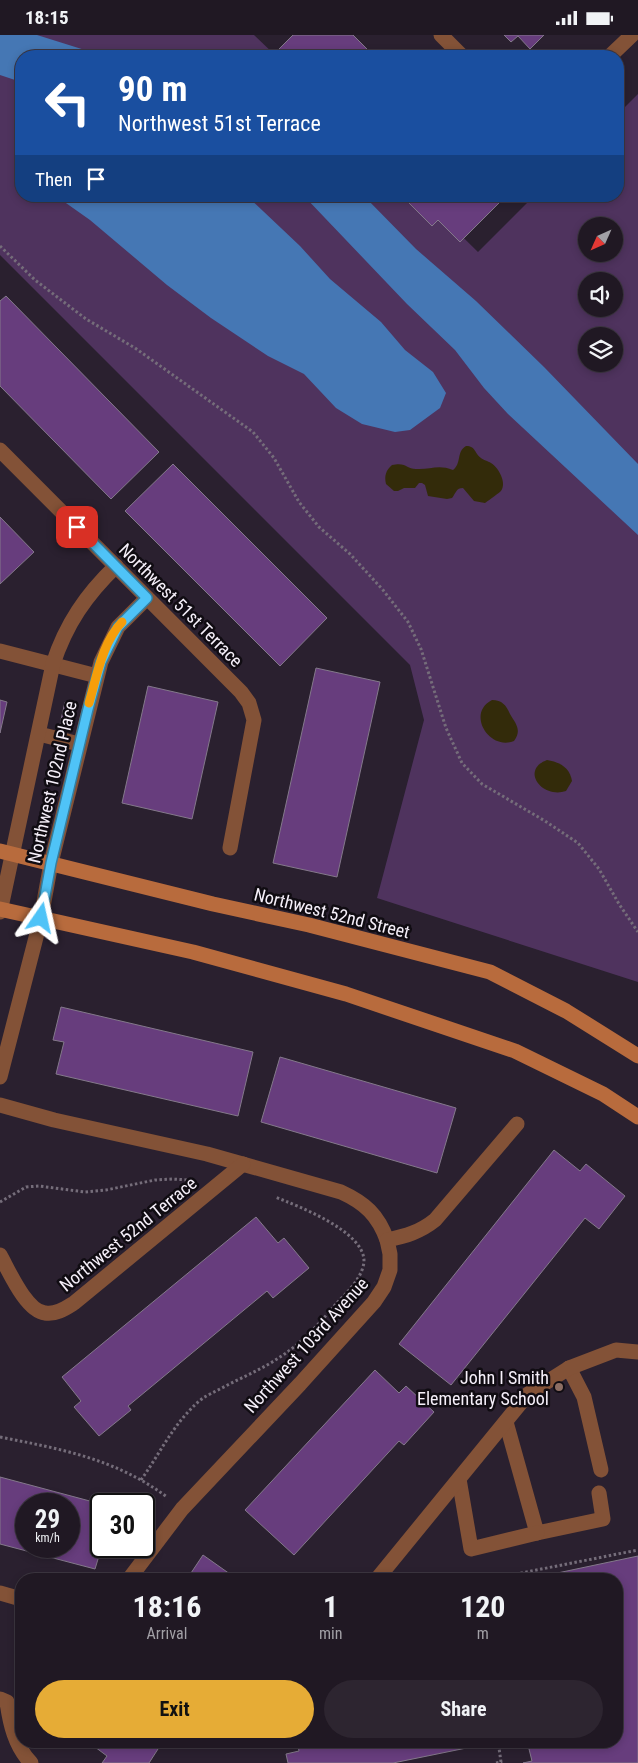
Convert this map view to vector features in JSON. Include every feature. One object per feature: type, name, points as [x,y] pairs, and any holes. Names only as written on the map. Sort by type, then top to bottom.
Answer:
[{"type":"street","points":[[441,35],[456,50]]},
{"type":"street","points":[[616,50],[632,35]]},
{"type":"street","name":"Northwest 51st Terrace","points":[[0,450],[241,692],[249,703],[254,720],[230,848]]},
{"type":"street","name":"Northwest 102nd Place","points":[[0,910],[7,853],[38,734],[53,664],[67,628],[80,606],[95,587],[116,566]]},
{"type":"street","name":"Northwest 102nd Place","points":[[0,1077],[41,918],[51,863],[97,675],[109,643],[118,627],[147,598]]},
{"type":"street","points":[[0,651],[97,675]]},
{"type":"street","points":[[38,734],[79,744]]},
{"type":"street","name":"Northwest 52nd Street","points":[[7,853],[213,904],[309,925],[490,972],[566,1011],[638,1056]]},
{"type":"street","points":[[0,910],[193,952],[346,994],[515,1051],[603,1094],[638,1117]]},
{"type":"street","name":"Northwest 52nd Terrace","points":[[0,1105],[207,1154],[341,1192],[359,1200],[372,1212],[383,1227],[387,1240]]},
{"type":"street","points":[[387,1240],[410,1235],[424,1228],[435,1219],[517,1124]]},
{"type":"street","name":"Northwest 52nd Terrace","points":[[0,1255],[23,1296],[35,1309],[45,1313],[60,1312],[74,1303],[243,1164]]},
{"type":"street","name":"Northwest 103rd Avenue","points":[[134,1573],[182,1509],[300,1384],[374,1302],[384,1287],[390,1270],[390,1254],[387,1240]]},
{"type":"street","points":[[381,1573],[528,1394],[569,1369],[616,1350],[638,1352]]},
{"type":"street","points":[[569,1369],[584,1397],[601,1470]]},
{"type":"street","points":[[506,1422],[537,1533]]},
{"type":"street","points":[[459,1479],[471,1549],[603,1519],[598,1493]]},
{"type":"street","points":[[0,1593],[15,1597]]},
{"type":"street","points":[[9,1700],[10,1725],[15,1738]]},
{"type":"street","points":[[21,1748],[31,1763]]},
{"type":"path","points":[[0,246],[35,280],[86,319],[135,348],[253,432],[274,458],[299,502],[319,527],[350,554],[408,621],[421,649],[446,728],[462,763],[482,784],[578,843],[599,869],[619,904],[638,931]]},
{"type":"path","points":[[0,1202],[26,1187],[39,1186],[85,1192],[106,1190],[155,1180],[172,1179],[193,1181],[213,1188]]},
{"type":"path","points":[[141,1480],[171,1431],[203,1398],[282,1357],[299,1343],[332,1309],[361,1272],[364,1261],[362,1252],[357,1243],[346,1232],[293,1204],[268,1194]]},
{"type":"path","points":[[0,1437],[84,1455],[110,1465],[141,1480],[182,1509]]},
{"type":"path","points":[[521,1573],[638,1550]]},
{"type":"path","points":[[496,1763],[502,1762],[499,1748]]},
{"type":"shaded area","points":[[0,35],[254,35],[270,50],[15,50],[15,202],[427,202],[478,252],[528,202],[624,202],[624,108],[638,94],[638,982],[377,898],[424,720],[410,665],[0,255]]},
{"type":"sand","points":[[466,446],[472,447],[481,458],[494,465],[503,480],[501,491],[485,503],[474,501],[463,488],[457,490],[452,498],[447,499],[428,496],[425,485],[422,483],[419,483],[415,488],[404,488],[398,491],[394,491],[386,484],[386,473],[392,465],[401,464],[416,469],[438,467],[453,470],[456,467],[461,451]]},
{"type":"sand","points":[[492,700],[498,701],[507,708],[516,724],[518,734],[514,741],[505,743],[496,741],[484,729],[481,713],[484,706]]},
{"type":"sand","points":[[547,760],[556,762],[567,769],[572,781],[566,791],[549,791],[537,782],[535,770]]},
{"type":"water","points":[[0,35],[37,35],[85,50],[15,50],[15,80],[0,75]]},
{"type":"water","points":[[64,202],[253,202],[300,246],[330,279],[381,322],[405,350],[433,372],[446,393],[440,408],[410,430],[395,432],[362,424],[336,408],[304,374],[268,356],[211,318],[167,285],[90,220]]},
{"type":"water","points":[[310,202],[370,202],[416,249],[476,301],[544,367],[638,464],[638,535],[508,414],[484,388],[455,350],[407,304]]},
{"type":"building","points":[[293,35],[353,35],[368,50],[278,50]]},
{"type":"building","points":[[504,35],[544,35],[530,49],[518,36],[511,42]]},
{"type":"building","points":[[408,202],[500,202],[460,242],[438,220],[432,226]]},
{"type":"building","points":[[6,296],[159,452],[111,499],[0,386],[0,301]]},
{"type":"building","points":[[173,464],[327,618],[280,666],[125,511]]},
{"type":"building","points":[[0,517],[34,552],[0,584]]},
{"type":"building","points":[[316,668],[380,682],[337,877],[273,863]]},
{"type":"building","points":[[148,686],[218,702],[192,819],[122,803]]},
{"type":"building","points":[[0,700],[7,702],[0,733]]},
{"type":"building","points":[[65,702],[72,703],[65,730],[59,729]]},
{"type":"building","points":[[61,1007],[253,1052],[238,1116],[56,1074],[64,1042],[53,1040]]},
{"type":"building","points":[[280,1057],[456,1108],[437,1173],[261,1122]]},
{"type":"building","points":[[554,1150],[580,1171],[586,1164],[625,1196],[599,1229],[585,1218],[451,1385],[399,1344]]},
{"type":"building","points":[[256,1217],[278,1243],[284,1238],[309,1268],[273,1298],[267,1291],[128,1406],[131,1410],[99,1436],[74,1407],[81,1401],[62,1377]]},
{"type":"building","points":[[375,1370],[399,1393],[406,1386],[434,1412],[404,1445],[399,1441],[294,1555],[245,1510]]},
{"type":"building","points":[[0,1477],[60,1493],[15,1493],[15,1548],[0,1544]]},
{"type":"building","points":[[80,1498],[90,1501],[90,1558],[98,1558],[95,1569],[53,1558],[80,1558]]},
{"type":"building","points":[[203,1555],[228,1573],[191,1573]]},
{"type":"building","points":[[638,1556],[638,1763],[523,1763],[532,1761],[529,1748],[623,1748],[623,1573],[557,1573]]},
{"type":"building","points":[[96,1748],[158,1749],[149,1763],[102,1763],[107,1756]]},
{"type":"building","points":[[298,1748],[466,1748],[393,1763],[288,1763],[286,1754],[299,1751]]},
{"type":"slow traffic","points":[[89,703],[101,662],[109,643],[122,622]]},
{"type":"place","name":"John I Smith Elementary School","points":[[559,1387]]},
{"type":"route","points":[[41,918],[51,863],[101,662],[118,627],[147,598],[77,527]]}]
